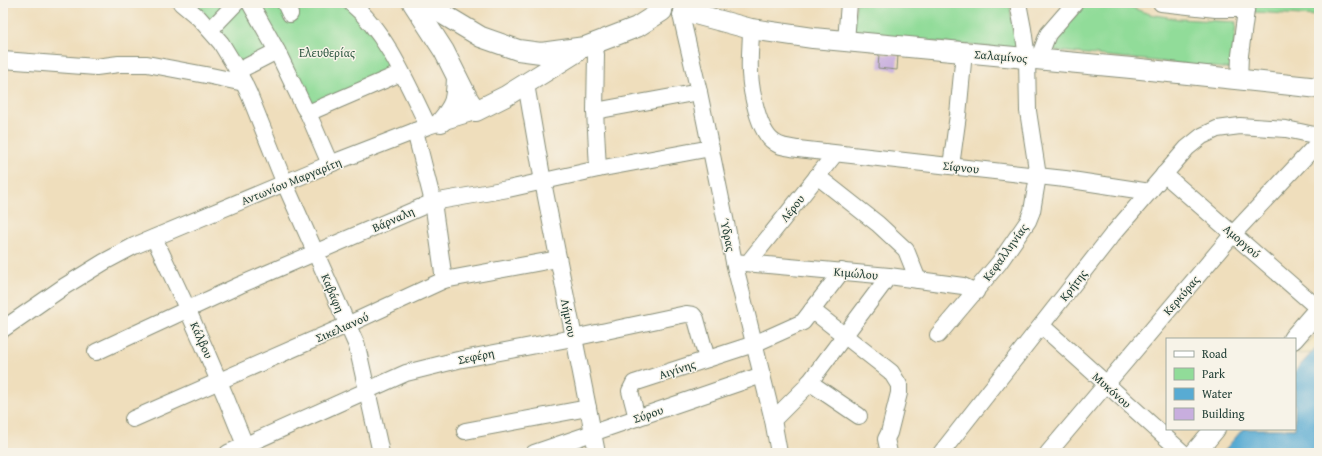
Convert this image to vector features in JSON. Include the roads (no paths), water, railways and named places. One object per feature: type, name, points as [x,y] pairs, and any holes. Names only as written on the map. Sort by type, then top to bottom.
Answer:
[{"type":"main road","points":[[413,3],[444,51],[469,101],[476,111]]},
{"type":"main road","points":[[428,3],[441,13],[481,37],[545,60],[552,52],[590,50],[675,9]]},
{"type":"main road","name":"Σαλαμίνος","points":[[675,9],[751,29],[846,41],[1319,88]]},
{"type":"main road","points":[[444,51],[448,34],[456,30],[469,30]]},
{"type":"main road","name":"Αντωνίου Μαργαρίτη","points":[[476,111],[526,84],[545,60]]},
{"type":"main road","points":[[428,126],[454,106],[458,78]]},
{"type":"main road","points":[[1294,338],[1319,309]]},
{"type":"main road","points":[[1195,453],[1214,430]]},
{"type":"street","name":"Καβάφη","points":[[181,3],[199,18],[210,30],[226,50],[241,77],[285,184],[357,346],[381,453]]},
{"type":"street","points":[[210,30],[237,3],[250,3],[297,85],[304,108],[308,113],[330,164]]},
{"type":"street","points":[[351,3],[362,12],[389,49],[428,126],[433,202],[444,280]]},
{"type":"street","points":[[846,41],[849,3]]},
{"type":"street","name":"Κεφαλληνίας","points":[[938,335],[999,263],[1028,221],[1032,211],[1038,176],[1028,111],[1033,59],[1023,29],[1018,3]]},
{"type":"street","points":[[1033,59],[1048,34],[1075,3]]},
{"type":"street","points":[[1161,3],[1186,7],[1216,9],[1246,6],[1240,55],[1239,80]]},
{"type":"street","name":"Ύδρας","points":[[675,9],[699,92],[711,148],[741,262],[754,344],[773,420],[779,453]]},
{"type":"street","name":"Σίφνου","points":[[751,29],[750,72],[754,99],[767,134],[774,142],[783,146],[798,150],[1065,179],[1150,192]]},
{"type":"street","points":[[590,50],[598,169]]},
{"type":"street","points":[[3,60],[96,67],[119,64],[147,64],[211,76],[241,77],[277,51]]},
{"type":"street","points":[[951,166],[964,52]]},
{"type":"street","points":[[308,113],[401,73]]},
{"type":"street","name":"Λήμνου","points":[[526,84],[573,338],[597,453]]},
{"type":"street","points":[[595,111],[699,92]]},
{"type":"street","name":"Αντωνίου Μαργαρίτη","points":[[3,329],[65,286],[104,262],[134,246],[330,164],[428,126],[476,111]]},
{"type":"street","name":"Κρήτης","points":[[941,453],[1112,235],[1187,148],[1202,136],[1217,129],[1240,126],[1286,129],[1319,136]]},
{"type":"street","name":"Κερκύρας","points":[[1048,453],[1233,234],[1319,142]]},
{"type":"street","name":"Βάρναλη","points":[[96,352],[240,285],[433,202],[543,182],[598,169],[711,148]]},
{"type":"street","name":"Λέρου","points":[[741,262],[835,154]]},
{"type":"street","name":"Αμοργού","points":[[1164,174],[1319,309]]},
{"type":"street","points":[[817,176],[878,224],[906,250],[918,280]]},
{"type":"street","name":"Κάλβου","points":[[154,238],[189,309],[220,381],[245,445]]},
{"type":"street","name":"Σικελιανού","points":[[133,419],[347,325],[444,280],[558,259]]},
{"type":"street","name":"Κιμώλου","points":[[741,262],[889,276],[963,286],[976,292]]},
{"type":"street","name":"Αιγίνης","points":[[637,418],[630,391],[634,383],[754,344],[803,322],[842,271]]},
{"type":"street","points":[[773,420],[809,382],[889,276]]},
{"type":"street","points":[[812,310],[891,372],[899,385],[899,394],[889,433],[886,439],[889,453]]},
{"type":"street","name":"Σεφέρη","points":[[228,453],[406,373],[438,364],[490,353],[690,314],[696,319],[707,359]]},
{"type":"street","name":"Μυκόνου","points":[[1042,326],[1183,453]]},
{"type":"street","name":"Σύρου","points":[[534,453],[762,376]]},
{"type":"street","points":[[809,382],[859,416]]},
{"type":"street","points":[[465,431],[588,408]]},
{"type":"water","points":[[1319,345],[1319,453],[1222,453],[1242,430],[1296,430],[1296,370]]},
{"type":"park label","name":"Ελευθερίας","points":[[327,52]]}]
